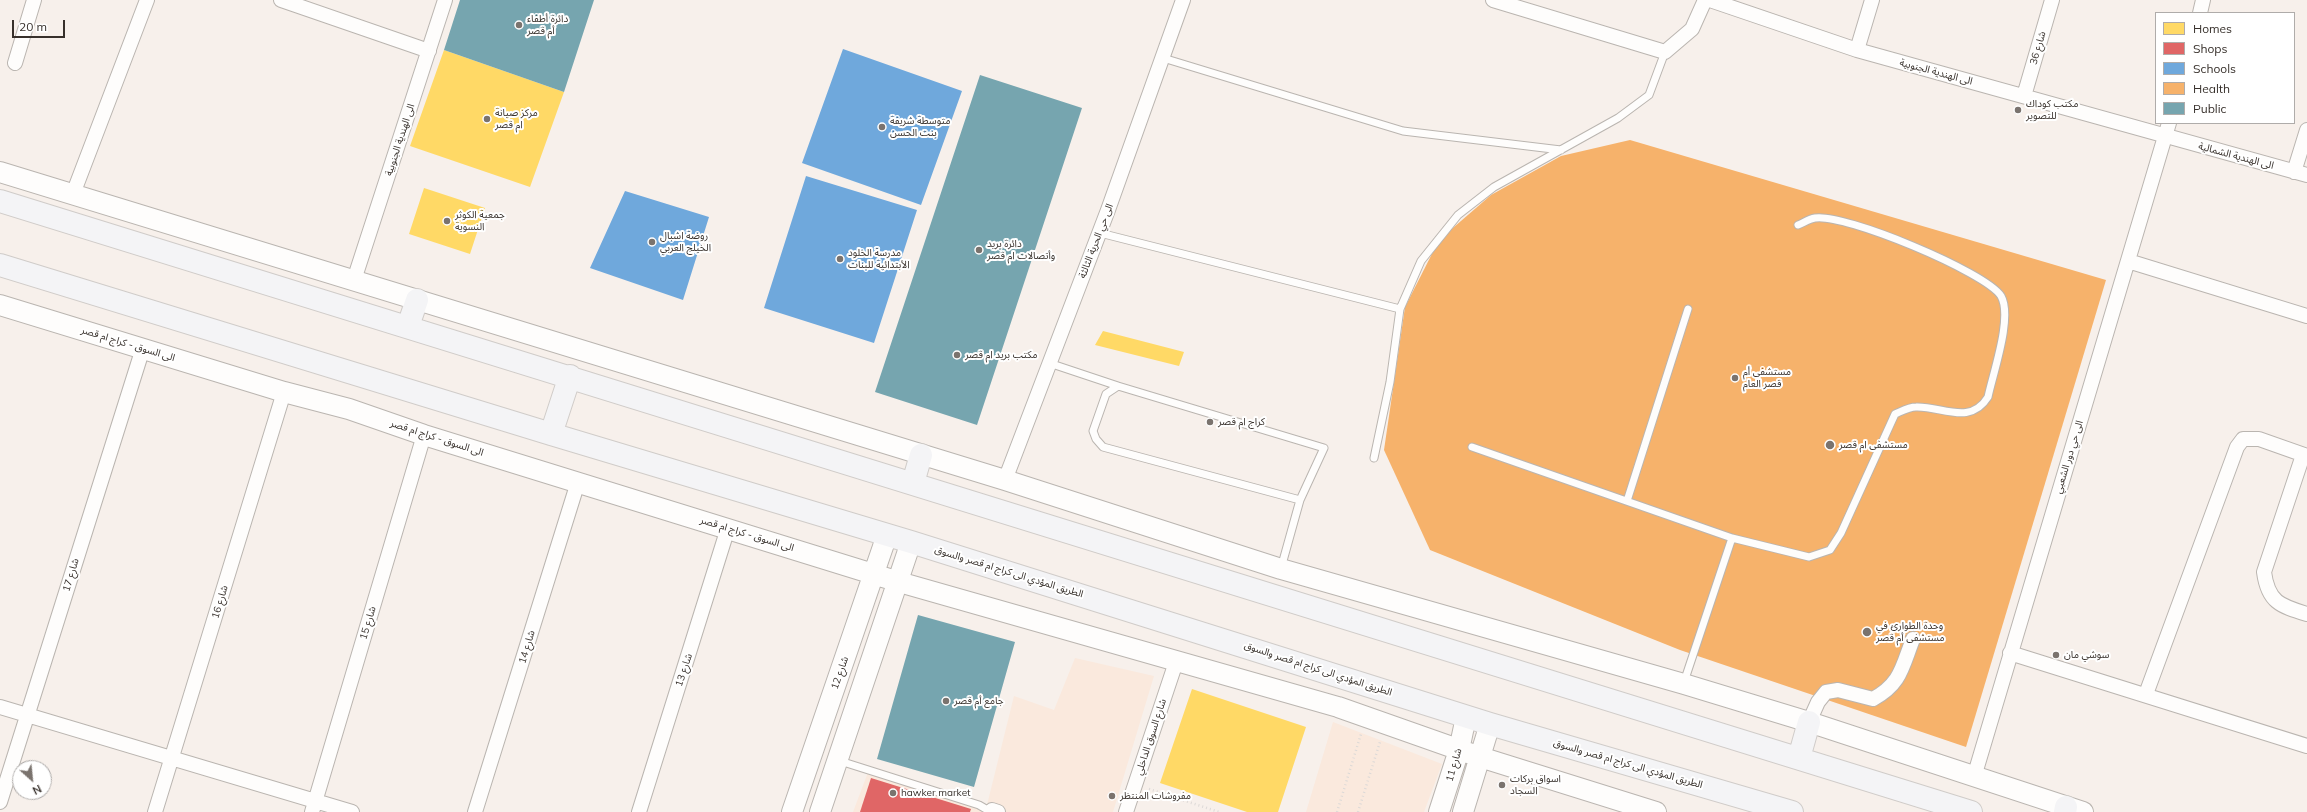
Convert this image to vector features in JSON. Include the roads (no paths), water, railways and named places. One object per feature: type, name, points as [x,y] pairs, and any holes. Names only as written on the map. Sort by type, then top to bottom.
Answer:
[{"type":"main road","points":[[0,201],[570,376],[1971,812]]},
{"type":"main road","name":"الطريق المؤدي الى كراج ام قصر والسوق","points":[[0,266],[551,434],[887,534],[1466,717],[1792,812]]},
{"type":"main road","points":[[408,326],[417,300]]},
{"type":"main road","points":[[551,434],[570,376]]},
{"type":"main road","points":[[913,483],[921,455]]},
{"type":"main road","points":[[1799,758],[1809,722]]},
{"type":"street","points":[[15,63],[34,0]]},
{"type":"street","points":[[73,194],[147,0]]},
{"type":"street","points":[[281,0],[429,51]]},
{"type":"street","name":"الى الهندية الجنوبية","points":[[354,280],[445,0]]},
{"type":"street","name":"الى حي الحرية الثالثة","points":[[1005,480],[1100,233],[1183,0]]},
{"type":"street","points":[[1496,0],[1665,52],[1692,29],[1705,0]]},
{"type":"street","name":"الى الهندية الجنوبية","points":[[1710,0],[1857,50],[2024,96],[2165,138]]},
{"type":"street","points":[[1857,50],[1872,0]]},
{"type":"street","name":"شارع 36","points":[[2024,96],[2052,0]]},
{"type":"street","points":[[2200,12],[2203,0]]},
{"type":"street","name":"الى حي دور الشعبي","points":[[1974,777],[2169,124]]},
{"type":"street","points":[[2301,174],[2307,130]]},
{"type":"street","name":"الى الهندية الشمالية","points":[[2165,138],[2301,174]]},
{"type":"street","points":[[0,172],[1005,480],[1281,569],[1684,684],[1809,722],[2071,810]]},
{"type":"street","points":[[2128,261],[2307,316]]},
{"type":"street","name":"الى السوق - كراج ام قصر","points":[[0,305],[284,392],[349,409],[424,435],[899,582],[1338,707],[1630,808],[1656,812]]},
{"type":"street","name":"شارع 17","points":[[0,802],[143,348]]},
{"type":"street","name":"شارع 16","points":[[155,812],[284,392]]},
{"type":"street","name":"شارع 15","points":[[313,806],[424,435]]},
{"type":"street","points":[[2146,694],[2237,447],[2243,439],[2259,439],[2305,455],[2264,572],[2266,590],[2271,596],[2282,605],[2307,614]]},
{"type":"street","name":"شارع 14","points":[[476,812],[578,482]]},
{"type":"street","name":"شارع 13","points":[[639,812],[728,528]]},
{"type":"street","name":"شارع 12","points":[[792,812],[887,534]]},
{"type":"street","points":[[820,812],[912,542]]},
{"type":"street","points":[[1809,722],[1818,702],[1826,692],[1838,690],[1873,699],[1887,691],[1896,682],[1913,639]]},
{"type":"street","points":[[2010,653],[2146,694],[2307,746]]},
{"type":"street","name":"شارع السوق الداخلي","points":[[1126,812],[1176,662]]},
{"type":"street","points":[[0,707],[172,757],[313,806],[352,812]]},
{"type":"street","name":"شارع 11","points":[[1439,812],[1459,750],[1466,717]]},
{"type":"street","points":[[1463,812],[1490,724]]},
{"type":"lane","points":[[1374,458],[1390,382],[1400,309],[1421,261],[1458,215],[1494,187],[1618,118],[1649,95],[1665,52]]},
{"type":"lane","points":[[1163,58],[1403,131],[1561,150]]},
{"type":"lane","points":[[1472,447],[1732,538],[1808,557],[1830,550],[1841,533],[1895,414],[1916,406],[1961,413],[1977,410],[1984,403],[1988,397],[2005,322],[2001,296],[1986,281],[1895,237],[1847,222],[1815,218],[1798,225]]},
{"type":"lane","points":[[1100,233],[1400,309]]},
{"type":"lane","points":[[1627,501],[1688,309]]},
{"type":"lane","points":[[1049,363],[1118,386],[1324,448],[1300,500],[1281,569]]},
{"type":"lane","points":[[1118,386],[1106,394],[1093,431],[1096,439],[1103,447],[1300,500]]},
{"type":"lane","points":[[1684,684],[1732,538]]},
{"type":"lane","points":[[838,760],[994,811]]},
{"type":"place","name":"دائرة أطفاء أم قصر","points":[[519,25]]},
{"type":"place","name":"مكتب كوداك للتصوير","points":[[2018,110]]},
{"type":"place","name":"مركز صيانة ام قصر","points":[[487,119]]},
{"type":"place","name":"متوسطة شريفة بنت الحسن","points":[[882,127]]},
{"type":"place","name":"جمعية الكوثر النسوية","points":[[447,221]]},
{"type":"place","name":"روضة اشبال الخيلج العربي","points":[[652,242]]},
{"type":"place","name":"دائرة بريد وأتصالات ام قصر","points":[[979,250]]},
{"type":"place","name":"مدرسة الخلود الأبتدائية للبنات","points":[[840,259]]},
{"type":"place","name":"مكتب بريد ام قصر","points":[[957,355]]},
{"type":"place","name":"مستشفى أم قصر العام","points":[[1735,378]]},
{"type":"place","name":"كراج ام قصر","points":[[1210,422]]},
{"type":"place","name":"مستشفى ام قصر","points":[[1830,445]]},
{"type":"place","name":"وحدة الطوارئ في مستشفى أم قصر","points":[[1867,632]]},
{"type":"place","name":"سوشي مان","points":[[2056,655]]},
{"type":"place","name":"جامع أم قصر","points":[[946,701]]},
{"type":"place","name":"اسواق بركات السجاد","points":[[1502,785]]},
{"type":"place","name":"hawker market","points":[[893,793]]},
{"type":"place","name":"مفروشات المنتظر","points":[[1112,796]]}]
